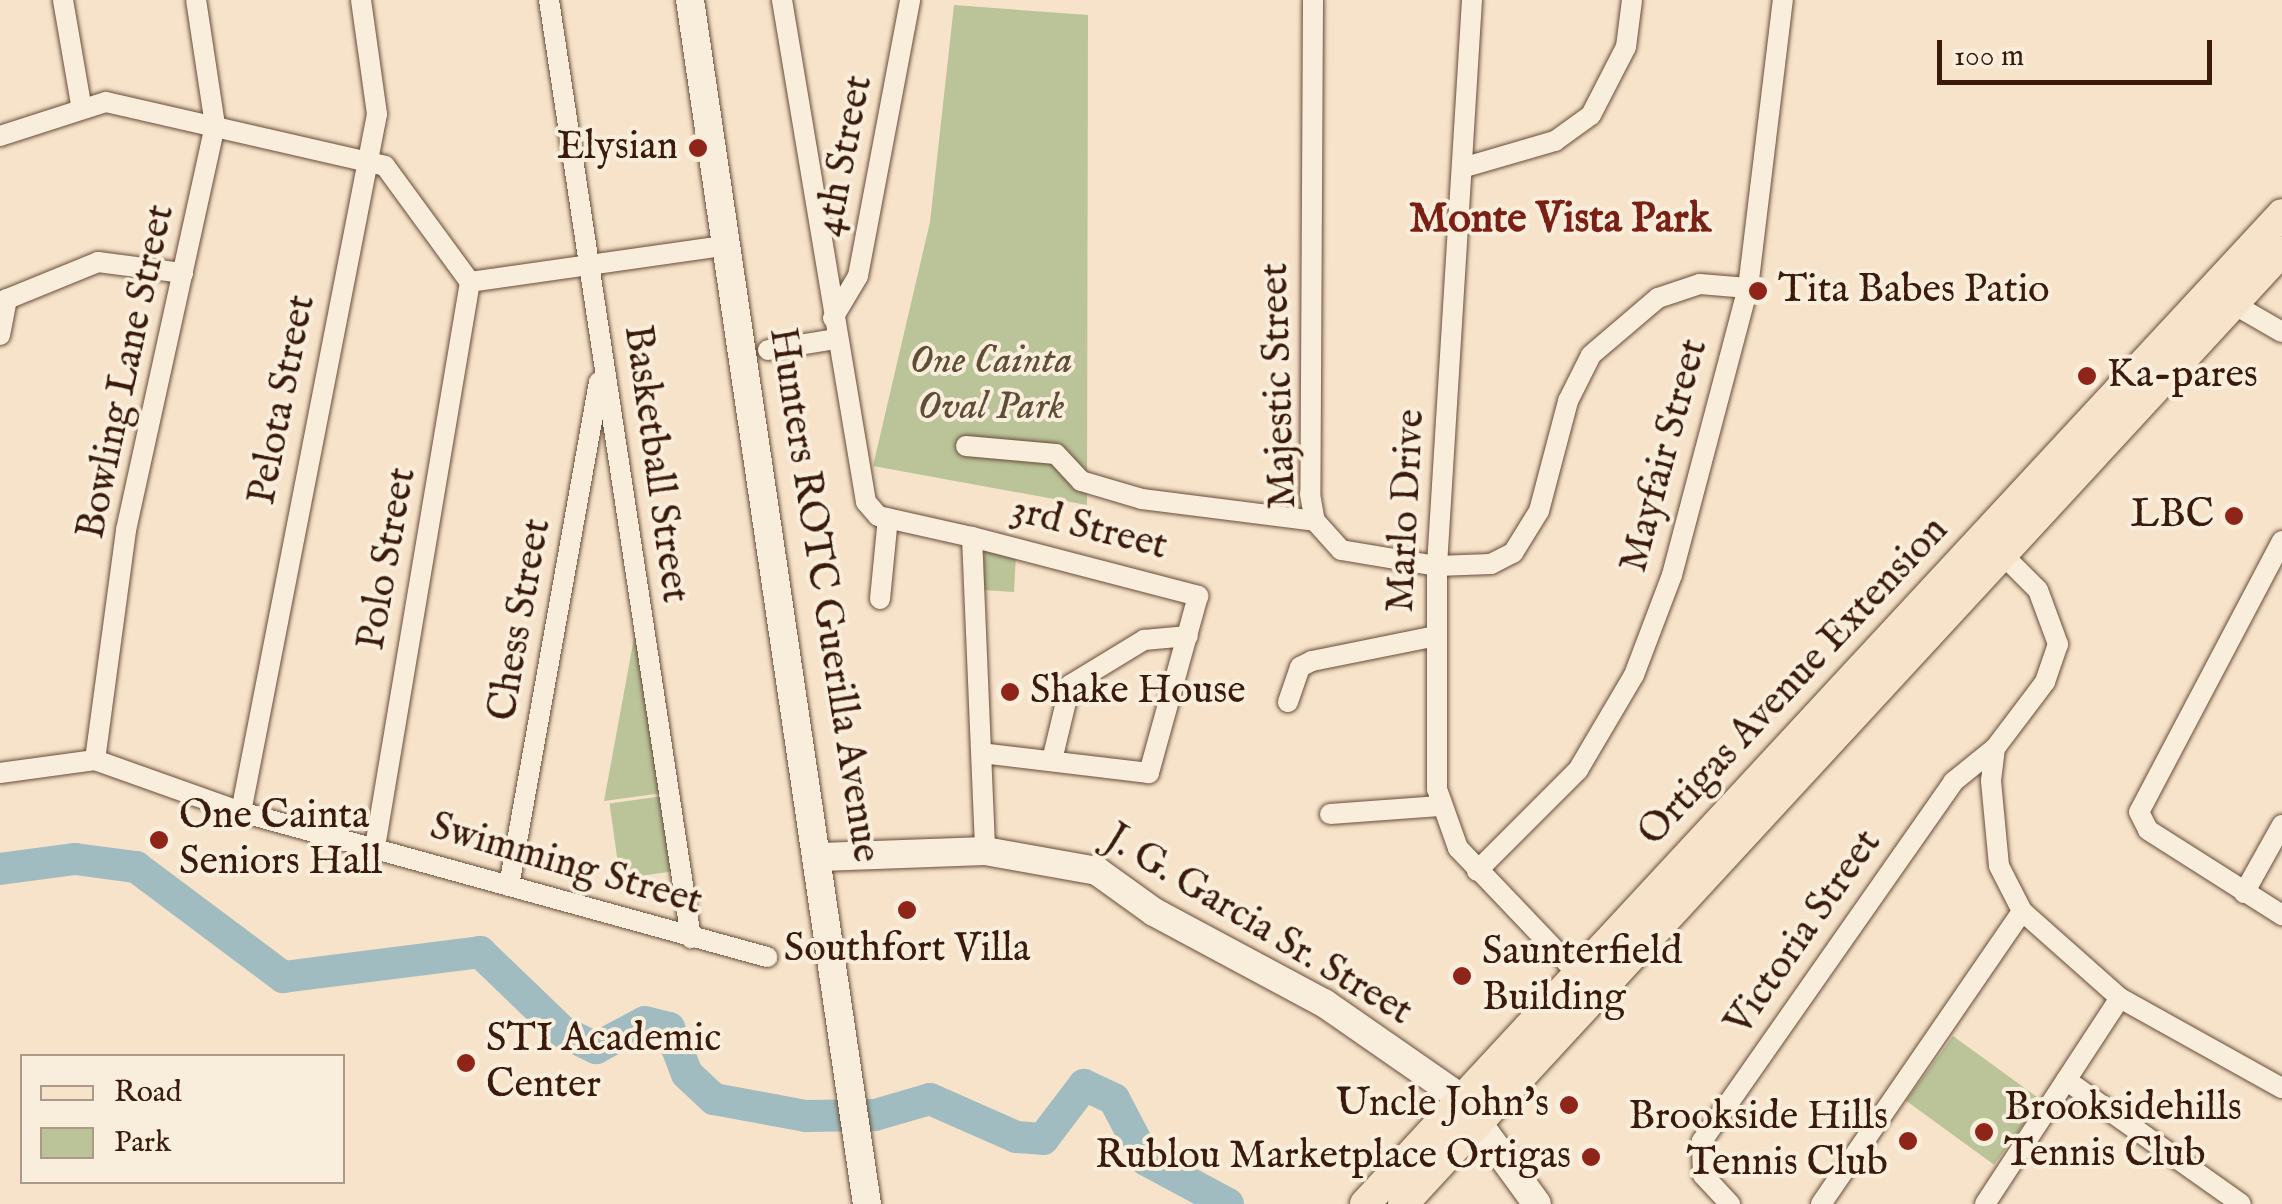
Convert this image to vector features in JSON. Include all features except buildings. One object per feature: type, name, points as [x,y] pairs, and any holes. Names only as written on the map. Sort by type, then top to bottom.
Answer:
[{"type":"main road","name":"Ortigas Avenue Extension","points":[[1364,1204],[1470,1111],[2222,297],[2282,214]]},
{"type":"main road","name":"Ortigas Avenue Extension","points":[[2222,297],[2282,251]]},
{"type":"main road","name":"Ortigas Avenue Extension","points":[[1402,1204],[1578,974],[1732,828]]},
{"type":"street","points":[[63,0],[81,104]]},
{"type":"street","name":"Bowling Lane Street","points":[[95,760],[126,530],[215,125],[196,0]]},
{"type":"street","name":"Pelota Street","points":[[240,812],[376,114],[361,0]]},
{"type":"street","name":"Basketball Street","points":[[549,0],[594,265],[602,366],[691,938]]},
{"type":"street","name":"Hunters ROTC Guerilla Avenue","points":[[690,0],[855,1073],[867,1204]]},
{"type":"street","points":[[782,0],[866,502],[888,518],[880,599]]},
{"type":"street","name":"Majestic Street","points":[[1314,0],[1315,521],[1354,557],[1437,566],[1492,564],[1513,553],[1539,511],[1568,401],[1592,355],[1635,315],[1700,284],[1748,288]]},
{"type":"street","name":"Marlo Drive","points":[[1472,0],[1437,566],[1440,806],[1476,871],[1578,974]]},
{"type":"street","points":[[1462,168],[1555,142],[1591,115],[1626,48],[1632,0]]},
{"type":"street","name":"Mayfair Street","points":[[1476,871],[1578,770],[1634,674],[1672,575],[1748,288],[1783,0]]},
{"type":"street","name":"4th Street","points":[[834,328],[858,276],[907,2]]},
{"type":"street","points":[[0,136],[81,104],[215,125],[365,160],[402,184],[470,282],[729,244]]},
{"type":"street","points":[[0,335],[4,300],[98,262],[183,274]]},
{"type":"street","points":[[826,278],[858,276]]},
{"type":"street","name":"Polo Street","points":[[375,847],[470,282]]},
{"type":"street","points":[[2222,297],[2282,332]]},
{"type":"street","points":[[768,350],[834,328]]},
{"type":"street","name":"Chess Street","points":[[509,886],[602,366]]},
{"type":"street","points":[[966,446],[1056,454],[1081,481],[1142,499],[1315,521]]},
{"type":"street","name":"3rd Street","points":[[888,518],[1190,589],[1198,606],[1188,636]]},
{"type":"street","points":[[972,536],[985,851]]},
{"type":"street","points":[[2282,541],[2145,788],[2139,812],[2148,830],[2282,915]]},
{"type":"street","name":"Victoria Street","points":[[1730,1204],[1704,1175],[1702,1141],[1953,782],[1995,748],[2045,682],[2058,644],[2048,606],[1992,544]]},
{"type":"street","points":[[982,752],[1053,756],[1140,774],[1159,762],[1188,636],[1144,640],[1070,685],[1053,756]]},
{"type":"street","points":[[1288,702],[1300,667],[1436,636]]},
{"type":"street","points":[[1995,748],[1990,822],[2022,911],[2120,998],[2282,1088]]},
{"type":"street","name":"Swimming Street","points":[[0,772],[95,760],[240,812],[767,958]]},
{"type":"street","points":[[1330,814],[1440,806]]},
{"type":"street","points":[[2244,893],[2282,825]]},
{"type":"street","name":"J. G. Garcia Sr. Street","points":[[822,857],[985,851],[1097,871],[1154,912],[1324,1003],[1470,1111],[1537,1204]]},
{"type":"street","points":[[1821,1204],[2022,911]]},
{"type":"street","points":[[1992,1201],[2120,998]]},
{"type":"street","points":[[2066,1080],[2241,1204]]},
{"type":"green space","name":"One Cainta Oval Park","points":[[954,5],[1088,15],[1087,505],[873,466],[930,222]]},
{"type":"green space","points":[[985,545],[1016,554],[1014,592],[982,590]]},
{"type":"green space","points":[[639,611],[663,793],[604,801]]},
{"type":"green space","points":[[663,796],[674,871],[620,879],[610,804]]},
{"type":"green space","name":"Brooksidehills Tennis Club","points":[[1953,1036],[2041,1100],[1994,1165],[1906,1101]]},
{"type":"waterway","points":[[0,869],[75,859],[136,867],[283,977],[480,952],[563,1032],[596,1048],[645,1022],[669,1028],[687,1074],[714,1099],[806,1116],[875,1115],[930,1099],[1016,1137],[1043,1139],[1084,1085],[1114,1099],[1146,1160],[1228,1204]]},
{"type":"place","name":"Elysian","points":[[698,148]]},
{"type":"place","name":"Tita Babes Patio","points":[[1758,291]]},
{"type":"place","name":"Ka-pares","points":[[2087,376]]},
{"type":"place","name":"LBC","points":[[2234,516]]},
{"type":"place","name":"Shake House","points":[[1010,692]]},
{"type":"place","name":"One Cainta Seniors Hall","points":[[159,840]]},
{"type":"place","name":"Southfort Villa","points":[[907,910]]},
{"type":"place","name":"Saunterfield Building","points":[[1462,976]]},
{"type":"place","name":"STI Academic Center","points":[[466,1063]]},
{"type":"place","name":"Uncle John's","points":[[1569,1105]]},
{"type":"place","name":"Brooksidehills Tennis Club","points":[[1984,1132]]},
{"type":"place","name":"Brookside Hills Tennis Club","points":[[1908,1141]]},
{"type":"place","name":"Rublou Marketplace Ortigas","points":[[1591,1157]]},
{"type":"district","name":"Monte Vista Park","points":[[1560,220]]}]
